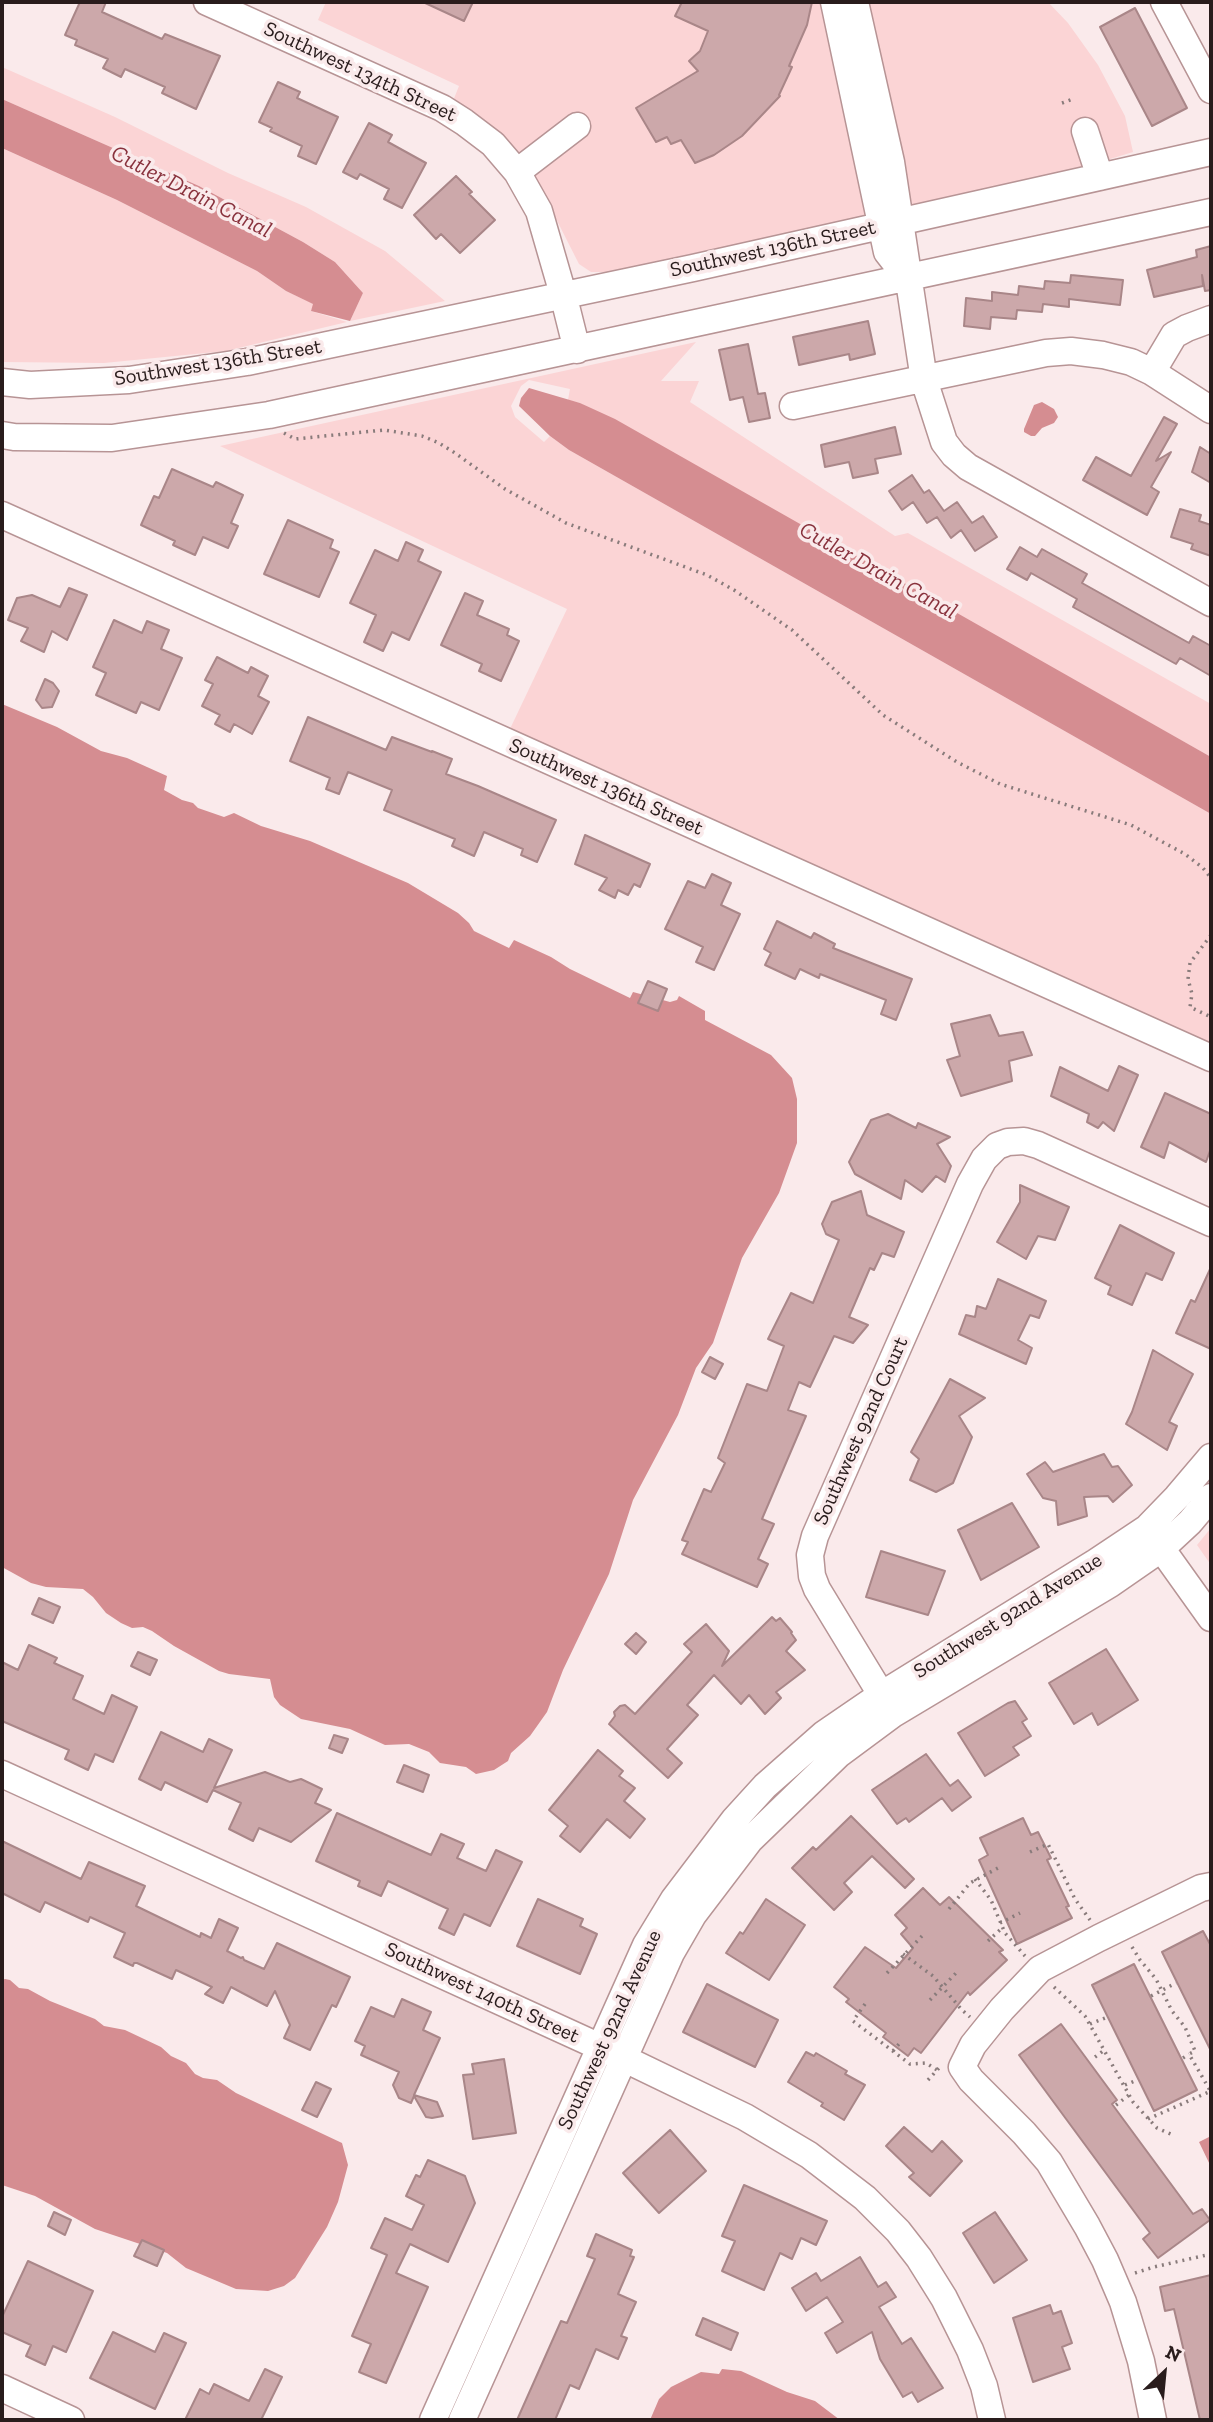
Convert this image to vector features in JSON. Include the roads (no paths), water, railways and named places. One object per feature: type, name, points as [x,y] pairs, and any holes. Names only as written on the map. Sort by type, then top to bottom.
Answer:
[{"type":"street","name":"Southwest 134th Street","points":[[207,2],[442,108],[483,136],[517,172],[539,211],[577,351]]},
{"type":"street","points":[[834,2],[891,223]]},
{"type":"street","points":[[855,2],[891,162],[891,223],[887,252],[908,279],[924,380],[944,442],[960,461],[1211,603]]},
{"type":"street","points":[[1164,2],[1211,90]]},
{"type":"street","points":[[517,172],[576,126]]},
{"type":"street","points":[[1085,131],[1100,177]]},
{"type":"street","name":"Southwest 136th Street","points":[[2,383],[30,385],[129,380],[234,364],[1211,152]]},
{"type":"street","points":[[2,435],[112,438],[269,415],[577,351],[1211,212]]},
{"type":"street","points":[[1153,372],[1174,335],[1211,319]]},
{"type":"street","points":[[793,406],[1059,352],[1103,355],[1130,362],[1153,372],[1211,410]]},
{"type":"street","name":"Southwest 136th Street","points":[[2,515],[1211,1058]]},
{"type":"street","name":"Southwest 92nd Court","points":[[887,1705],[817,1589],[810,1569],[811,1549],[970,1185],[984,1159],[997,1146],[1013,1141],[1038,1144],[1211,1223]]},
{"type":"street","name":"Southwest 92nd Avenue","points":[[1154,1538],[1177,1497],[1211,1457]]},
{"type":"street","name":"Southwest 92nd Avenue","points":[[433,2420],[611,2053],[693,1915],[750,1840],[887,1705],[1097,1562],[1191,1522],[1211,1497]]},
{"type":"street","points":[[1154,1538],[1211,1618]]},
{"type":"street","name":"Southwest 140th Street","points":[[2,1774],[611,2053],[764,2127],[827,2167],[865,2198],[909,2245],[940,2290],[978,2369],[992,2420]]},
{"type":"street","points":[[1153,2420],[1131,2326],[1105,2260],[1087,2226],[1049,2162],[971,2080],[962,2067],[972,2045],[1040,1969],[1202,1888],[1211,1886]]},
{"type":"street","name":"Southwest 92nd Avenue","points":[[462,2420],[611,2053]]},
{"type":"street","points":[[2,2388],[71,2420]]},
{"type":"water","name":"Cutler Drain Canal","points":[[2,99],[199,186],[335,262],[363,293],[350,321],[311,311],[313,304],[286,291],[257,271],[117,200],[2,148]]},
{"type":"water","name":"Cutler Drain Canal","points":[[529,388],[580,403],[615,419],[1211,757],[1211,814],[569,450],[519,406],[521,398]]},
{"type":"water","points":[[1042,402],[1054,409],[1058,417],[1054,423],[1031,436],[1024,432],[1024,429],[1034,405]]},
{"type":"water","points":[[2,704],[57,727],[101,751],[127,758],[167,776],[164,790],[198,808],[224,817],[234,813],[261,826],[310,841],[408,883],[458,913],[474,931],[509,948],[514,940],[630,998],[633,992],[670,1002],[677,1000],[679,996],[705,1011],[705,1020],[771,1055],[792,1078],[797,1099],[797,1143],[779,1193],[742,1258],[713,1343],[696,1368],[678,1415],[633,1500],[609,1574],[563,1670],[547,1712],[530,1736],[511,1753],[508,1761],[494,1770],[476,1774],[466,1767],[440,1763],[429,1752],[409,1744],[385,1745],[350,1729],[301,1719],[280,1705],[274,1697],[270,1679],[219,1671],[152,1631],[121,1623],[106,1613],[83,1589],[46,1587],[31,1583],[2,1567]]},
{"type":"water","points":[[5,1979],[19,1988],[28,1989],[95,2019],[104,2026],[125,2030],[161,2047],[171,2056],[186,2063],[195,2074],[217,2080],[236,2093],[342,2143],[348,2165],[338,2202],[327,2227],[295,2278],[284,2286],[268,2291],[236,2289],[186,2268],[167,2253],[95,2229],[35,2196],[2,2185],[2,1980]]},
{"type":"water","points":[[1211,2136],[1211,2167],[1199,2142]]},
{"type":"water","points":[[722,2369],[741,2371],[787,2392],[815,2401],[840,2420],[650,2420],[659,2399],[671,2387],[701,2372],[719,2374]]}]
